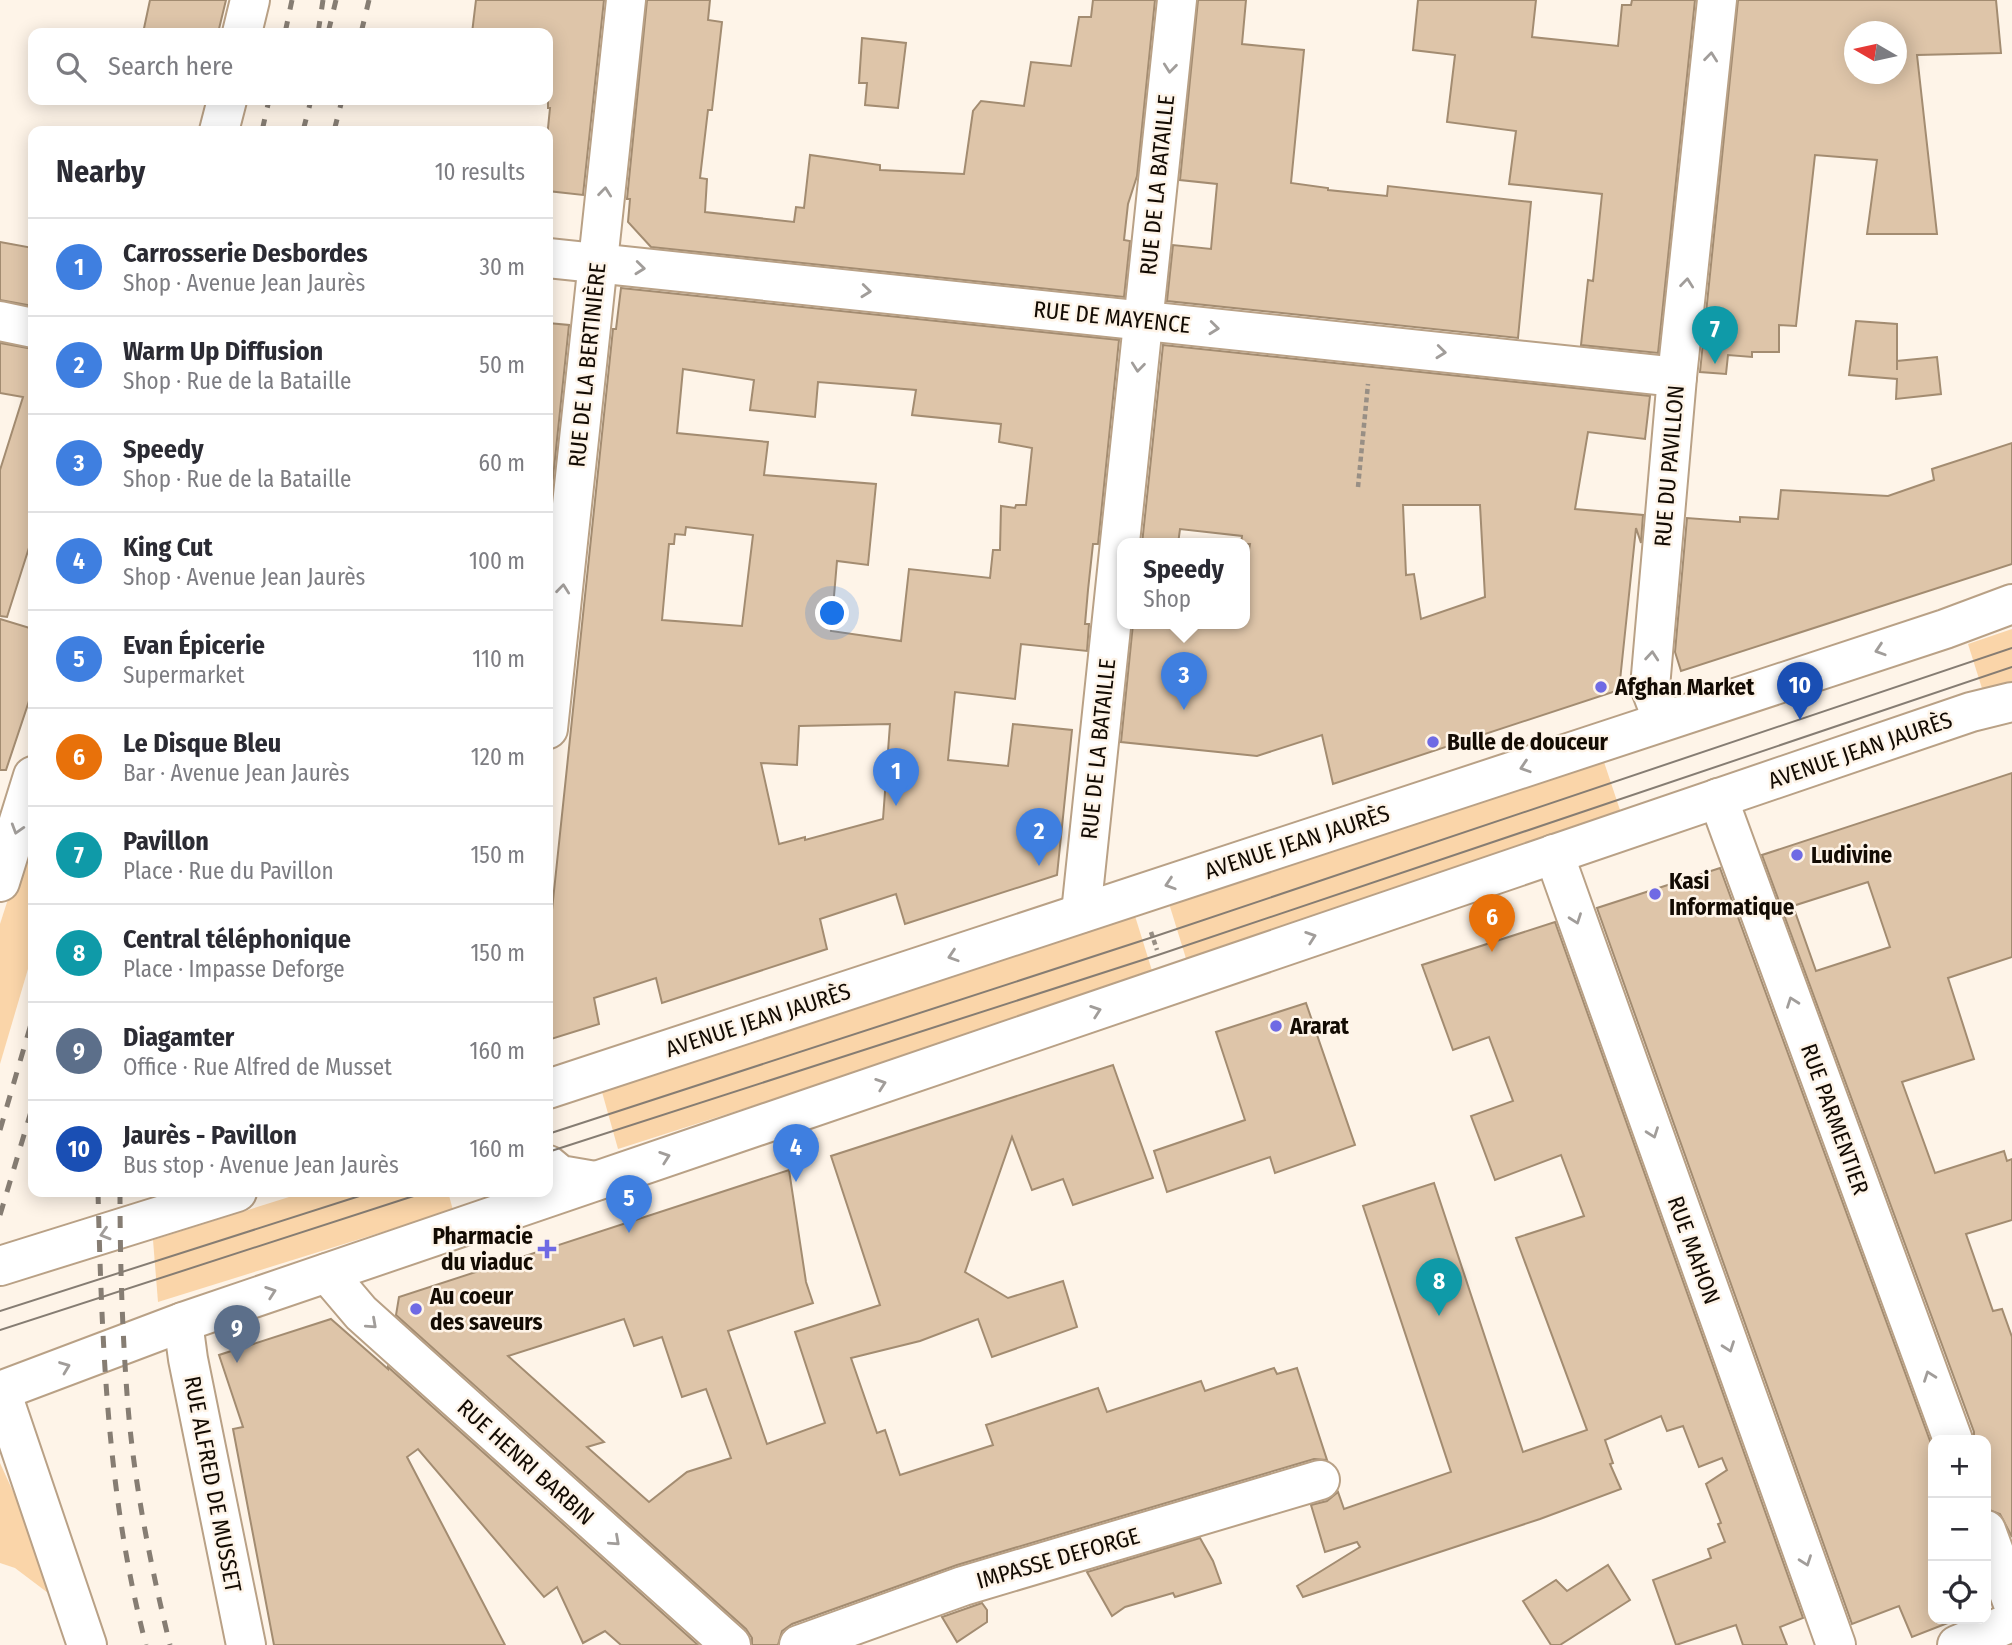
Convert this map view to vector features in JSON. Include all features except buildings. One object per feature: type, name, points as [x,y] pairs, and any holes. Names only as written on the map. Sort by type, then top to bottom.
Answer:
[{"type":"street","points":[[244,28],[250,0]]},
{"type":"street","name":"RUE DE LA BERTINIÈRE","points":[[553,683],[626,0]]},
{"type":"street","name":"RUE DE LA BATAILLE","points":[[1120,538],[1177,0]]},
{"type":"street","name":"RUE DU PAVILLON","points":[[1663,722],[1650,687],[1676,377],[1717,0]]},
{"type":"street","points":[[220,126],[226,105]]},
{"type":"street","name":"RUE DE MAYENCE","points":[[553,258],[1676,377]]},
{"type":"street","points":[[0,321],[28,327]]},
{"type":"street","name":"RUE DE LA BATAILLE","points":[[1081,913],[1117,569]]},
{"type":"street","name":"AVENUE JEAN JAURÈS","points":[[564,1084],[1945,629],[2012,604]]},
{"type":"street","name":"AVENUE JEAN JAURÈS","points":[[553,1191],[595,1181],[1971,712],[2012,702]]},
{"type":"street","points":[[0,882],[28,792]]},
{"type":"street","name":"RUE PARMENTIER","points":[[1717,798],[1951,1435]]},
{"type":"street","name":"RUE MAHON","points":[[1554,854],[1836,1645]]},
{"type":"street","name":"AVENUE JEAN JAURÈS","points":[[553,1169],[560,1175],[595,1181]]},
{"type":"street","points":[[0,1266],[171,1203],[207,1197]]},
{"type":"street","name":"AVENUE JEAN JAURÈS","points":[[0,1391],[183,1322],[327,1273],[497,1205],[530,1197]]},
{"type":"street","name":"RUE HENRI BARBIN","points":[[327,1273],[361,1313],[731,1645]]},
{"type":"street","name":"RUE ALFRED DE MUSSET","points":[[183,1322],[188,1359],[246,1645]]},
{"type":"street","points":[[0,1391],[87,1645]]},
{"type":"street","name":"IMPASSE DEFORGE","points":[[799,1645],[963,1586],[1320,1480]]},
{"type":"street","points":[[1991,1544],[2012,1601]]},
{"type":"street","points":[[1957,1645],[2012,1622]]},
{"type":"path","points":[[1358,487],[1372,345]]},
{"type":"path","points":[[1139,894],[1168,986]]},
{"type":"shaded area","points":[[2012,629],[2012,693],[1986,701],[1968,644]]},
{"type":"shaded area","points":[[1602,756],[1623,819],[1188,965],[1167,897]]},
{"type":"shaded area","points":[[28,837],[28,969],[0,1064],[0,924]]},
{"type":"shaded area","points":[[1135,916],[1154,977],[618,1149],[602,1092]]},
{"type":"shaded area","points":[[289,1197],[449,1197],[453,1210],[158,1302],[153,1240]]},
{"type":"shaded area","points":[[0,1463],[37,1544],[56,1599],[15,1568],[0,1563]]},
{"type":"tram line","points":[[553,1132],[1153,937],[2012,648]]},
{"type":"tram line","points":[[553,1150],[1158,955],[2012,667]]},
{"type":"tram line","points":[[0,1311],[356,1197]]},
{"type":"tram line","points":[[0,1330],[411,1197]]},
{"type":"railway","points":[[286,28],[292,0]]},
{"type":"railway","points":[[319,28],[323,0]]},
{"type":"railway","points":[[329,28],[336,0]]},
{"type":"railway","points":[[362,28],[369,0]]},
{"type":"railway","points":[[263,126],[268,105]]},
{"type":"railway","points":[[304,126],[310,105]]},
{"type":"railway","points":[[335,126],[341,105]]},
{"type":"railway","points":[[0,1130],[28,1034]]},
{"type":"railway","points":[[0,1215],[28,1122]]},
{"type":"railway","points":[[98,1197],[105,1363],[115,1477],[133,1589],[146,1645]]},
{"type":"railway","points":[[120,1197],[125,1369],[133,1458],[143,1521],[170,1645]]},
{"type":"place","name":"Pavillon","points":[[1715,364]]},
{"type":"place","name":"Afghan Market","points":[[1601,687]]},
{"type":"place","name":"Speedy","points":[[1184,710]]},
{"type":"place","name":"Jaurès - Pavillon","points":[[1800,720]]},
{"type":"place","name":"Bulle de douceur","points":[[1433,742]]},
{"type":"place","name":"Carrosserie Desbordes","points":[[896,806]]},
{"type":"place","name":"Ludivine","points":[[1797,855]]},
{"type":"place","name":"Warm Up Diffusion","points":[[1039,866]]},
{"type":"place","name":"Kasi Informatique","points":[[1655,894]]},
{"type":"place","name":"Le Disque Bleu","points":[[1492,952]]},
{"type":"place","name":"Ararat","points":[[1276,1026]]},
{"type":"place","name":"King Cut","points":[[796,1182]]},
{"type":"place","name":"Evan Épicerie","points":[[629,1233]]},
{"type":"place","name":"Pharmacie du viaduc","points":[[547,1249]]},
{"type":"place","name":"Au coeur des saveurs","points":[[416,1309]]},
{"type":"place","name":"Central téléphonique","points":[[1439,1316]]},
{"type":"place","name":"Diagamter","points":[[237,1363]]}]
